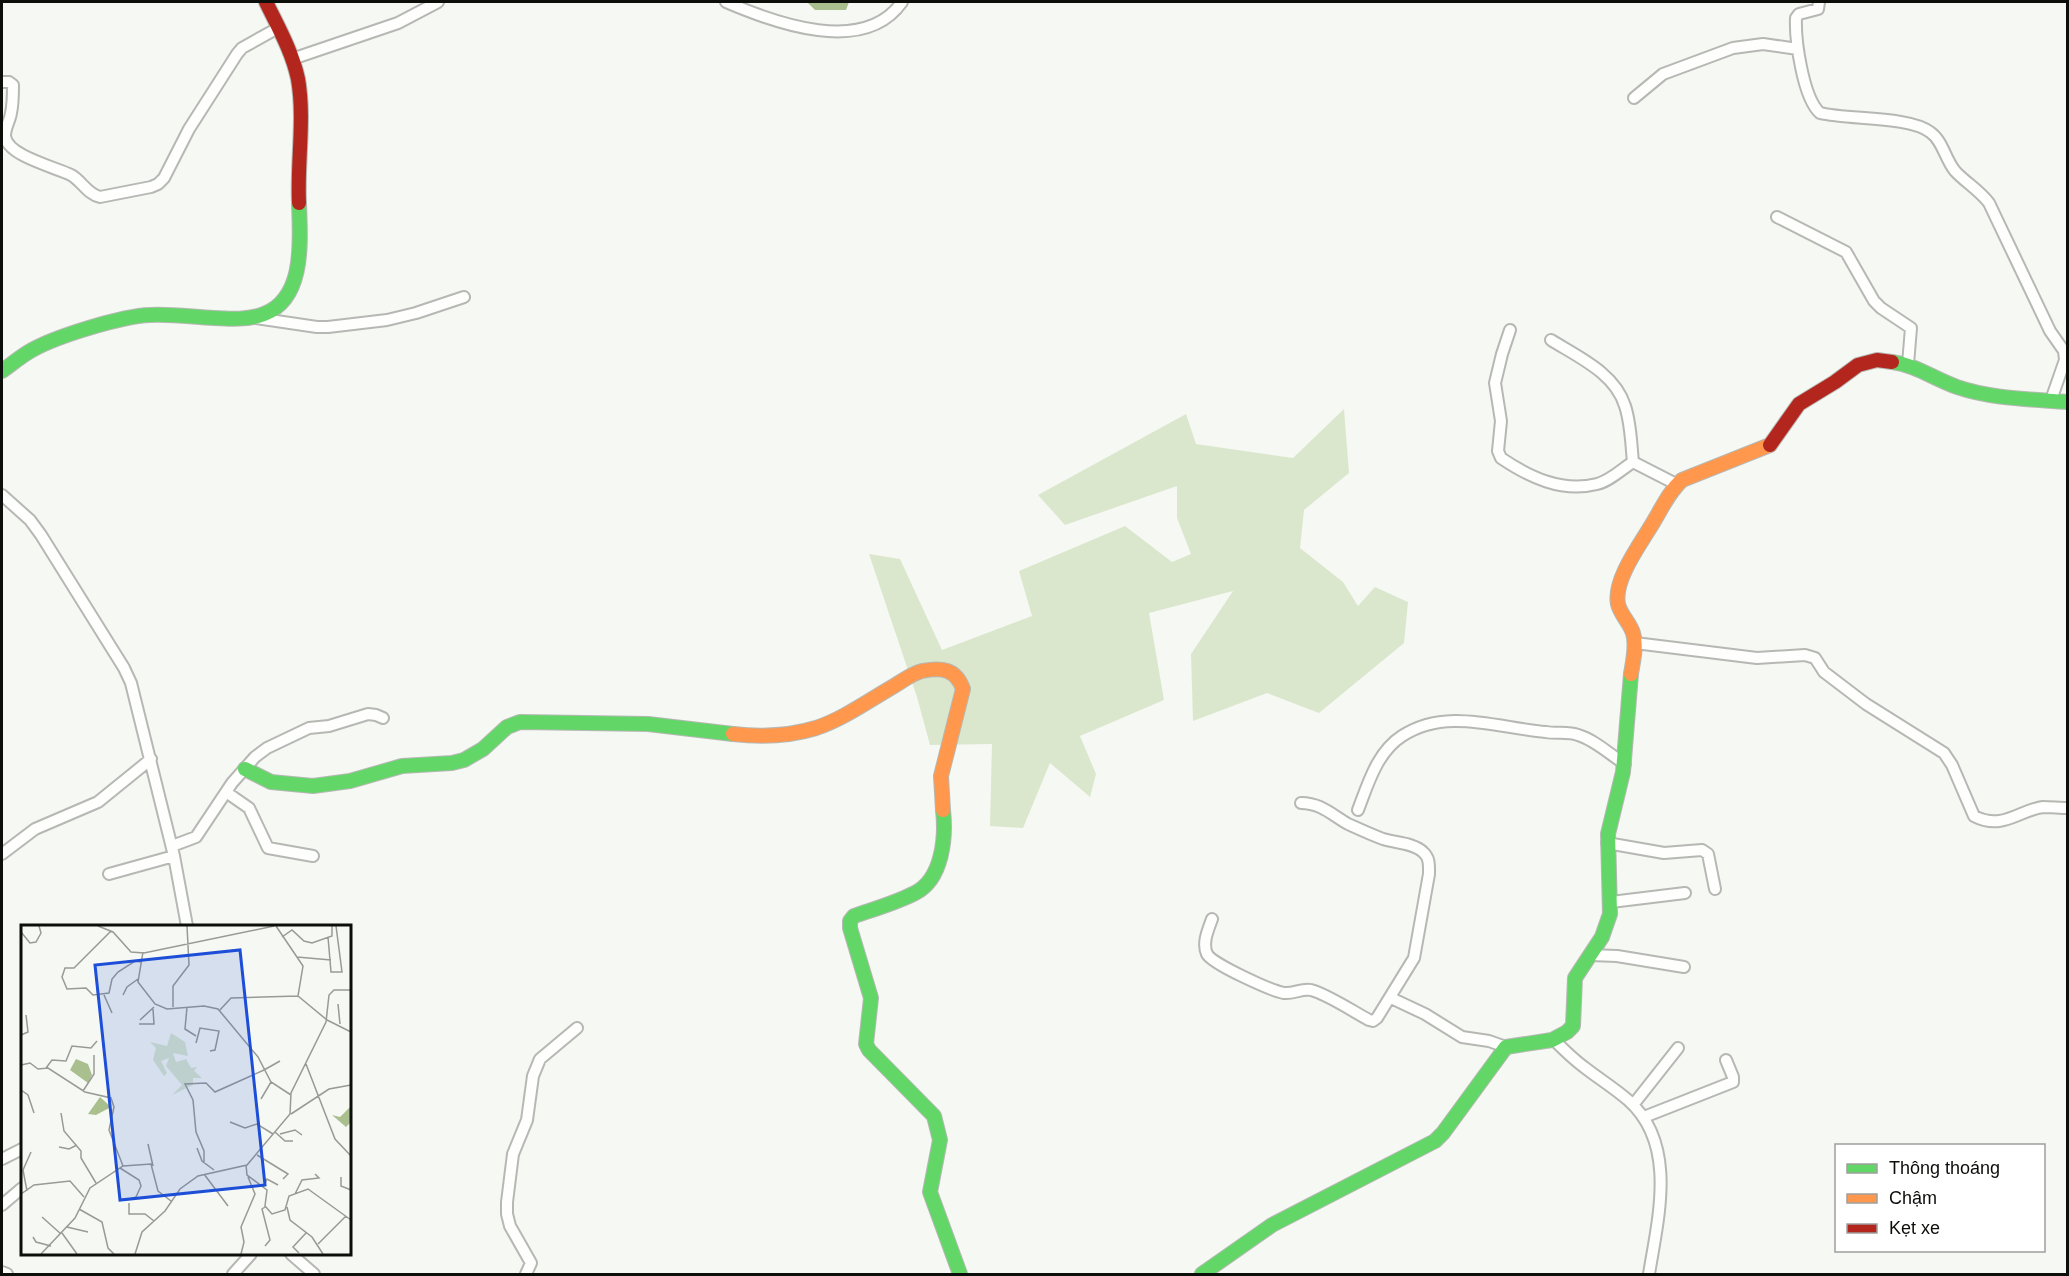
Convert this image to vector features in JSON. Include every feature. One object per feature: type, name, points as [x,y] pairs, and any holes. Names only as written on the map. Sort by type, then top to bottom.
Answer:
[{"type":"street","points":[[256,318],[273,311],[282,302],[297,273],[300,253],[298,81],[292,59],[266,2]]},
{"type":"street","points":[[292,59],[398,23],[438,2]]},
{"type":"street","points":[[726,2],[760,17],[786,24],[810,29],[839,31],[880,23],[894,14],[902,2]]},
{"type":"street","points":[[1819,2],[1818,9],[1799,14],[1796,18],[1798,49],[1811,102],[1820,113],[1910,124],[1930,132],[1938,139],[1956,172],[1978,190],[1989,203],[2050,331],[2064,351],[2065,360],[2051,400]]},
{"type":"street","points":[[2,82],[9,82],[13,85],[11,114],[5,137],[10,147],[24,156],[72,176],[94,196],[131,192],[151,188],[164,178],[189,129],[237,54],[242,48],[278,28]]},
{"type":"street","points":[[1634,98],[1663,74],[1733,48],[1763,44],[1798,49]]},
{"type":"street","points":[[1778,217],[1846,252],[1874,301],[1911,328],[1908,364]]},
{"type":"street","points":[[2,371],[32,350],[112,321],[147,315],[256,318],[328,327],[387,320],[464,297]]},
{"type":"street","points":[[1510,330],[1495,383],[1501,421],[1498,451],[1501,459],[1540,481],[1571,486],[1599,484],[1633,462]]},
{"type":"street","points":[[1551,340],[1610,380],[1620,393],[1627,414],[1633,462]]},
{"type":"street","points":[[1391,998],[1425,1014],[1462,1037],[1489,1041],[1506,1047],[1561,1037],[1573,1026],[1575,978],[1607,927],[1611,902],[1607,843],[1609,824],[1625,764],[1629,691],[1635,643],[1633,632],[1617,605],[1619,588],[1635,549],[1676,484],[1764,449],[1772,444],[1799,404],[1858,366],[1877,360],[1908,364],[1959,388],[2011,398],[2067,402]]},
{"type":"street","points":[[1633,462],[1676,484]]},
{"type":"street","points":[[2,495],[30,520],[41,535],[92,615],[131,683],[173,851],[187,925]]},
{"type":"street","points":[[1635,643],[1757,658],[1805,655],[1815,658],[1824,672],[1866,704],[1944,753],[1952,765],[1974,816],[1980,819],[2000,821],[2042,807],[2067,808]]},
{"type":"street","points":[[245,769],[271,782],[313,786],[350,781],[402,766],[452,763],[464,760],[483,749],[507,727],[520,722],[648,724],[738,736],[802,732],[833,721],[920,671],[942,669],[952,672],[959,678],[963,689],[941,776],[945,833],[943,853],[923,888],[916,893],[854,916],[850,921],[850,928],[871,998],[866,1044],[869,1050],[927,1107],[938,1127],[938,1152],[930,1192],[960,1275]]},
{"type":"street","points":[[109,874],[173,851],[196,837],[226,792],[261,752],[309,728],[329,726],[368,714],[383,718]]},
{"type":"street","points":[[1358,810],[1377,762],[1401,736],[1428,724],[1461,720],[1576,734],[1592,741],[1625,764]]},
{"type":"street","points":[[2,854],[35,829],[98,802],[151,759]]},
{"type":"street","points":[[226,792],[249,808],[268,848],[314,856]]},
{"type":"street","points":[[1212,919],[1205,939],[1208,956],[1219,965],[1287,993],[1303,990],[1315,992],[1373,1021],[1377,1018],[1391,998],[1416,951],[1429,874],[1426,855],[1422,850],[1383,839],[1347,823],[1328,809],[1310,803],[1301,803]]},
{"type":"street","points":[[1607,843],[1664,853],[1706,851],[1715,889]]},
{"type":"street","points":[[1611,902],[1685,893]]},
{"type":"street","points":[[1590,955],[1617,956],[1684,967]]},
{"type":"street","points":[[526,1275],[531,1263],[510,1226],[507,1214],[513,1154],[527,1120],[533,1076],[540,1059],[577,1029]]},
{"type":"street","points":[[1553,1039],[1577,1062],[1633,1105],[1644,1117],[1660,1156],[1661,1198],[1650,1275]]},
{"type":"street","points":[[1202,1275],[1272,1225],[1435,1141],[1506,1047]]},
{"type":"street","points":[[1633,1105],[1678,1048]]},
{"type":"street","points":[[1644,1117],[1733,1082],[1726,1060]]},
{"type":"street","points":[[2,1159],[21,1149]]},
{"type":"street","points":[[2,1204],[21,1189]]},
{"type":"street","points":[[232,1275],[250,1255]]},
{"type":"street","points":[[292,1255],[314,1275]]},
{"type":"street","points":[[2,1272],[7,1275]]},
{"type":"shaded area","points":[[807,2],[849,2],[846,10],[815,10]]},
{"type":"shaded area","points":[[1344,409],[1349,473],[1304,510],[1300,548],[1343,582],[1358,606],[1375,587],[1408,602],[1404,643],[1319,713],[1267,693],[1193,721],[1191,654],[1233,591],[1149,613],[1164,700],[1080,736],[1096,774],[1090,797],[1050,763],[1023,828],[990,826],[992,744],[930,745],[917,697],[869,554],[900,559],[942,650],[1032,616],[1019,571],[1125,526],[1172,562],[1191,554],[1177,518],[1177,486],[1065,525],[1038,495],[1186,414],[1196,444],[1293,458]]},
{"type":"traffic: fast","points":[[2,371],[43,345],[123,319],[158,315],[239,319],[264,314],[278,306],[294,281],[298,266],[299,203]]},
{"type":"traffic: fast","points":[[1892,362],[1909,366],[1970,391],[2012,398],[2068,402]]},
{"type":"traffic: fast","points":[[1202,1274],[1272,1225],[1435,1141],[1506,1047],[1552,1040],[1573,1026],[1575,978],[1602,937],[1610,914],[1608,834],[1623,772],[1631,674]]},
{"type":"traffic: fast","points":[[245,769],[271,782],[313,786],[350,781],[402,766],[452,763],[464,760],[483,749],[507,727],[520,722],[648,724],[733,734]]},
{"type":"traffic: fast","points":[[943,810],[943,844],[932,878],[915,893],[854,916],[850,921],[850,928],[871,998],[866,1044],[869,1050],[934,1116],[940,1140],[930,1192],[960,1274]]},
{"type":"traffic: slow","points":[[1631,674],[1635,643],[1632,629],[1619,608],[1620,583],[1666,499],[1682,480],[1770,445]]},
{"type":"traffic: slow","points":[[733,734],[774,735],[816,728],[846,715],[915,673],[929,670],[947,671],[956,677],[963,689],[941,776],[943,810]]},
{"type":"traffic: jam","points":[[266,2],[288,49],[298,79],[301,109],[299,203]]},
{"type":"traffic: jam","points":[[1770,445],[1799,404],[1858,365],[1877,360],[1892,362]]}]
